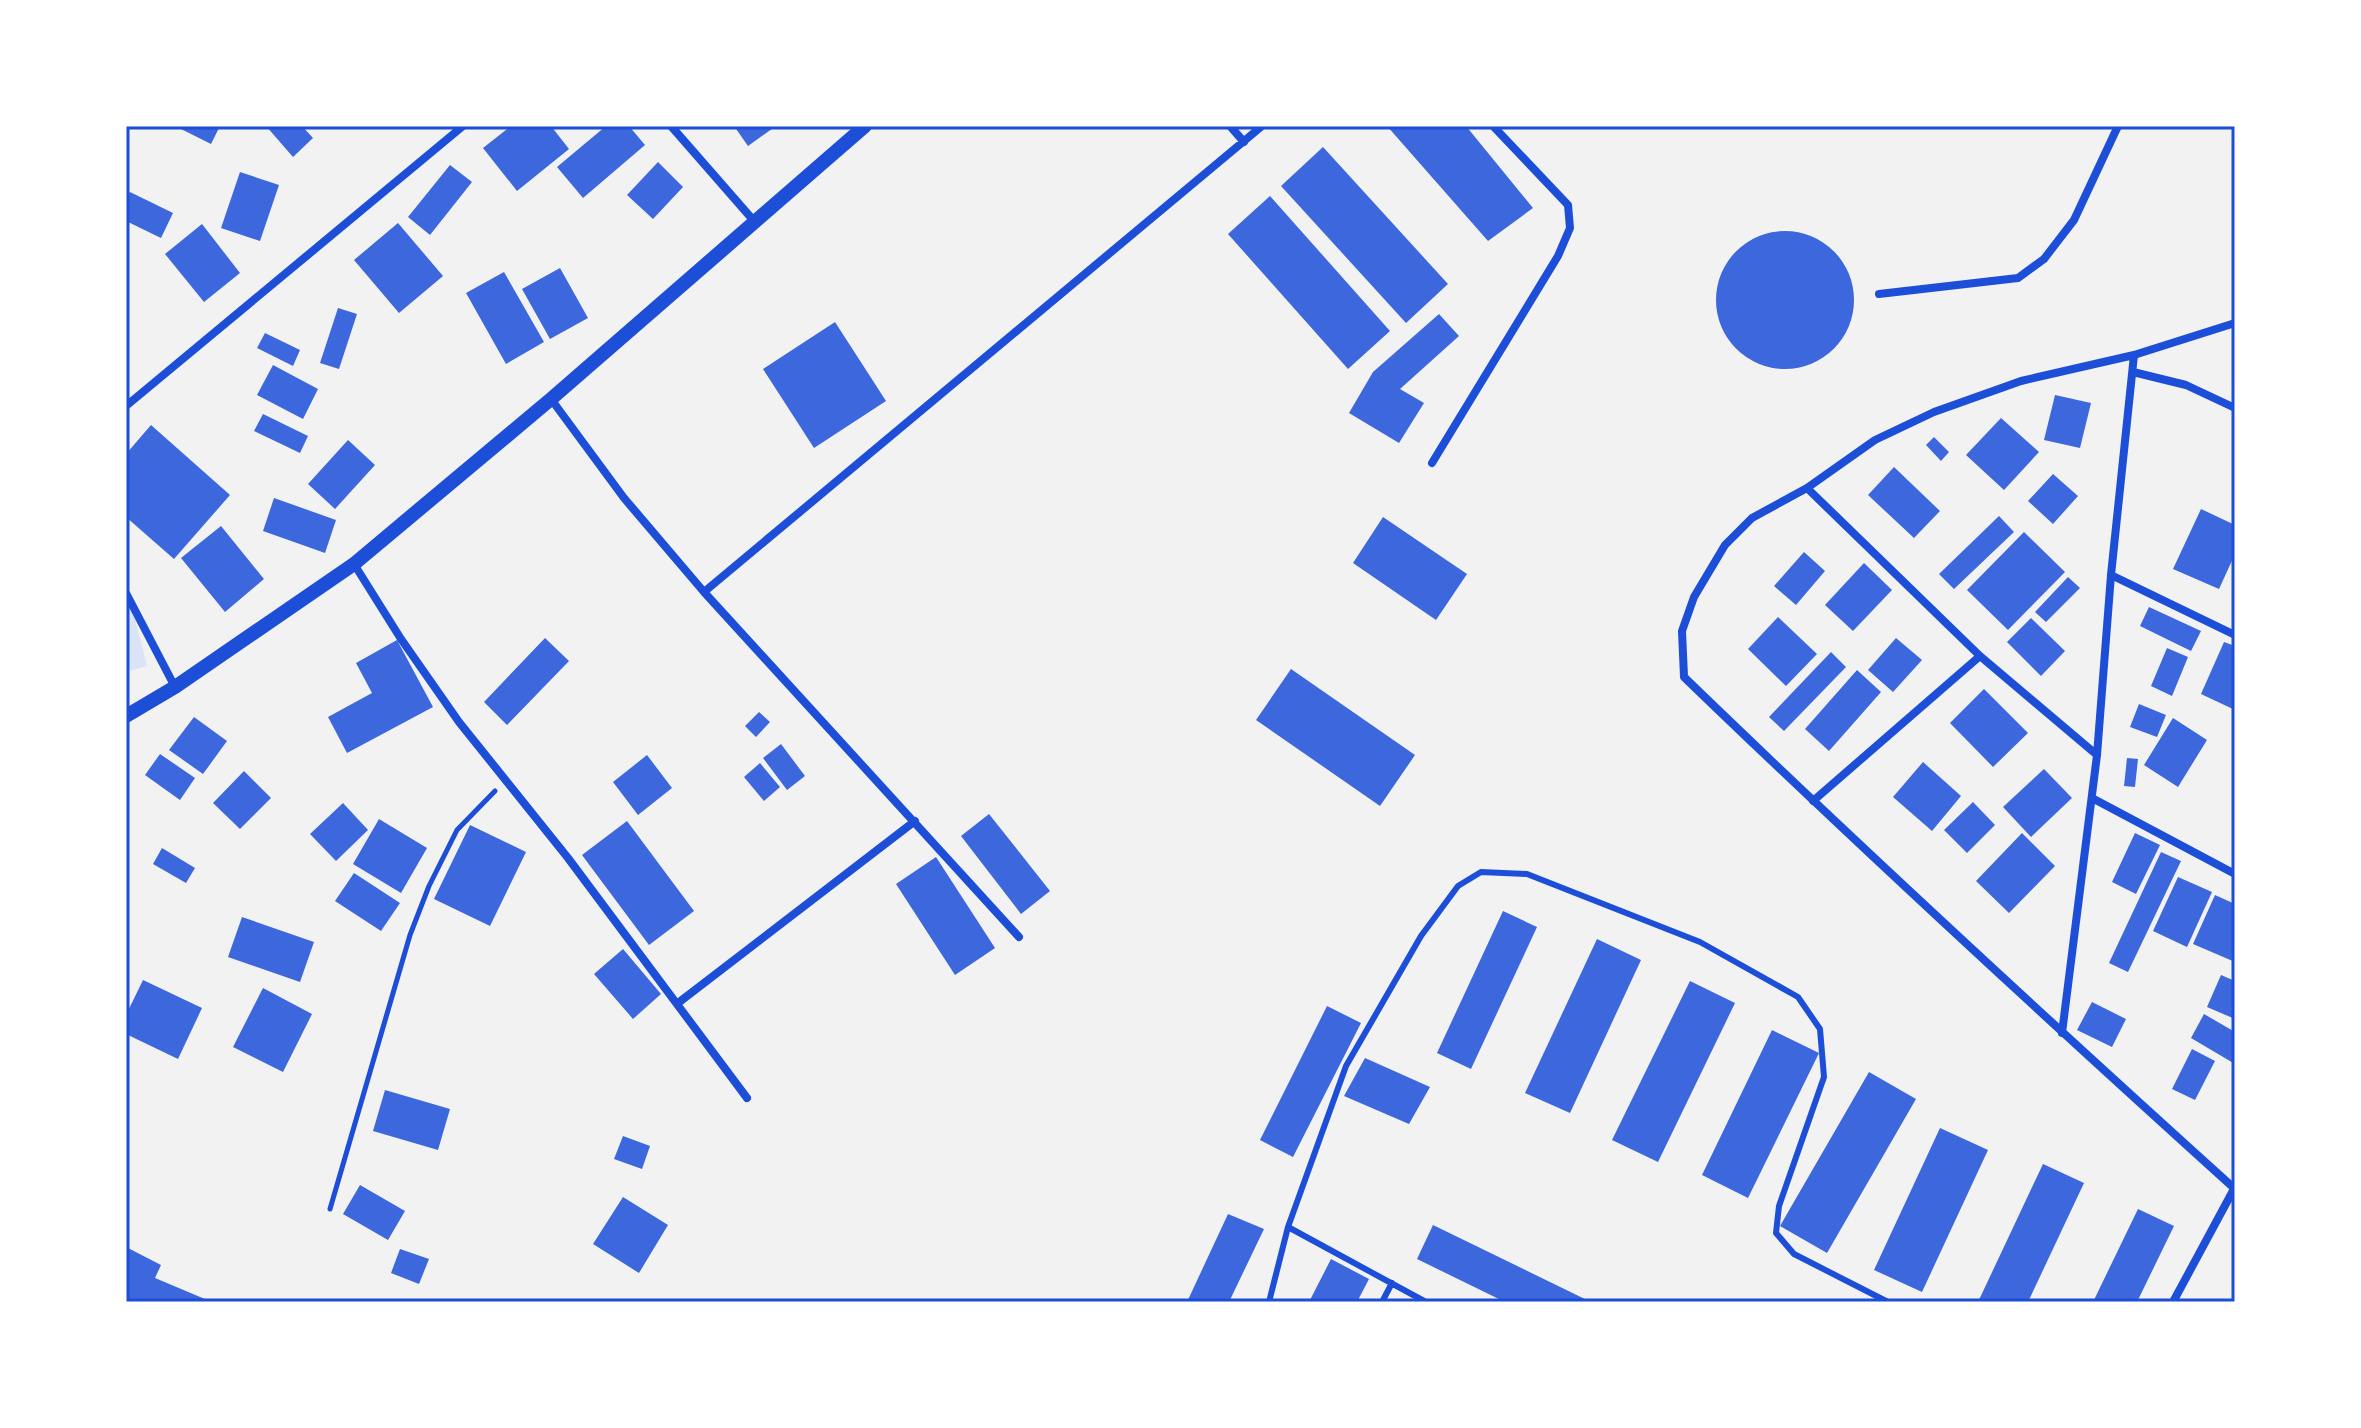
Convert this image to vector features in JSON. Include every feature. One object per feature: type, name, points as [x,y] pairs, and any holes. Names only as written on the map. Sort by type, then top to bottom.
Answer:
[{"type":"street","points":[[126,406],[463,126]]},
{"type":"street","points":[[671,126],[754,221]]},
{"type":"street","points":[[126,716],[175,687],[354,564],[551,399],[865,126]]},
{"type":"street","points":[[1230,126],[1244,142]]},
{"type":"street","points":[[704,592],[1262,126]]},
{"type":"street","points":[[1432,463],[1558,256],[1570,228],[1568,205],[1493,126]]},
{"type":"street","points":[[1879,294],[2018,278],[2044,259],[2074,220],[2118,126]]},
{"type":"street","points":[[2173,1302],[2235,1188],[2062,1033],[1684,677],[1682,631],[1694,597],[1725,545],[1752,518],[1807,488],[1875,440],[1934,412],[2021,381],[2134,355],[2235,323]]},
{"type":"street","points":[[2062,1033],[2097,755],[2111,575],[2134,355]]},
{"type":"street","points":[[2133,372],[2186,385],[2235,408]]},
{"type":"street","points":[[551,399],[624,498],[704,592],[1019,937]]},
{"type":"street","points":[[1807,488],[1980,656],[2097,755]]},
{"type":"street","points":[[354,564],[459,722],[678,1003],[747,1098]]},
{"type":"street","points":[[2111,575],[2235,635]]},
{"type":"street","points":[[126,593],[175,687]]},
{"type":"street","points":[[1813,801],[1980,656]]},
{"type":"street","points":[[2092,798],[2235,874]]},
{"type":"street","points":[[678,1003],[915,821]]},
{"type":"lane","points":[[1269,1302],[1288,1227],[1346,1066],[1421,936],[1458,886],[1481,872],[1527,874],[1700,942],[1798,997],[1820,1029],[1824,1077],[1779,1206],[1776,1233],[1794,1254],[1888,1302]]},
{"type":"lane","points":[[1288,1227],[1426,1302]]},
{"type":"lane","points":[[1382,1302],[1392,1283]]},
{"type":"path","points":[[330,1209],[410,935],[429,886],[457,830],[507,780]]},
{"type":"shaded area","points":[[126,583],[147,666],[126,672]]},
{"type":"building","points":[[175,126],[220,126],[211,144]]},
{"type":"building","points":[[266,126],[302,126],[313,138],[293,157]]},
{"type":"building","points":[[511,126],[551,126],[569,149],[517,191],[483,148]]},
{"type":"building","points":[[606,126],[629,126],[645,145],[583,198],[557,167]]},
{"type":"building","points":[[734,126],[776,126],[748,146]]},
{"type":"building","points":[[1387,126],[1466,126],[1533,208],[1488,241]]},
{"type":"building","points":[[1323,147],[1448,284],[1406,323],[1281,186]]},
{"type":"building","points":[[658,162],[683,187],[653,219],[627,195]]},
{"type":"building","points":[[450,165],[472,182],[430,235],[408,217]]},
{"type":"building","points":[[240,172],[279,185],[260,241],[221,228]]},
{"type":"building","points":[[130,192],[173,213],[161,238],[126,221],[126,199]]},
{"type":"building","points":[[1270,196],[1390,331],[1348,369],[1228,234]]},
{"type":"building","points":[[398,223],[443,276],[399,313],[354,260]]},
{"type":"building","points":[[202,224],[240,273],[204,302],[165,254]]},
{"type":"building","points":[[1785,231],[1811,236],[1834,251],[1849,274],[1854,300],[1849,326],[1834,349],[1811,364],[1785,369],[1759,364],[1736,349],[1721,326],[1716,300],[1721,274],[1736,251],[1759,236]]},
{"type":"building","points":[[560,268],[588,318],[550,339],[522,289]]},
{"type":"building","points":[[504,272],[544,342],[506,364],[466,293]]},
{"type":"building","points":[[338,308],[357,314],[339,369],[320,363]]},
{"type":"building","points":[[1439,314],[1459,336],[1400,389],[1424,403],[1399,443],[1349,413],[1373,372]]},
{"type":"building","points":[[835,322],[886,401],[814,448],[763,369]]},
{"type":"building","points":[[265,333],[300,350],[293,366],[257,348]]},
{"type":"building","points":[[273,365],[318,389],[303,419],[257,395]]},
{"type":"building","points":[[2055,395],[2091,403],[2080,448],[2044,440]]},
{"type":"building","points":[[263,414],[308,436],[300,453],[254,431]]},
{"type":"building","points":[[2001,418],[2039,452],[2004,490],[1966,455]]},
{"type":"building","points":[[151,425],[230,495],[174,559],[126,517],[126,454]]},
{"type":"building","points":[[1934,437],[1949,452],[1941,461],[1926,445]]},
{"type":"building","points":[[348,440],[375,465],[335,509],[308,484]]},
{"type":"building","points":[[1894,467],[1940,511],[1914,538],[1868,495]]},
{"type":"building","points":[[2053,474],[2078,496],[2053,524],[2028,501]]},
{"type":"building","points":[[274,498],[336,520],[325,553],[263,531]]},
{"type":"building","points":[[2201,509],[2235,525],[2235,554],[2219,589],[2173,569]]},
{"type":"building","points":[[1999,516],[2014,532],[1954,589],[1939,574]]},
{"type":"building","points":[[1383,517],[1467,574],[1436,620],[1353,563]]},
{"type":"building","points":[[221,526],[264,579],[225,612],[181,558]]},
{"type":"building","points":[[2024,532],[2065,572],[2008,630],[1967,590]]},
{"type":"building","points":[[1804,552],[1825,571],[1796,605],[1774,586]]},
{"type":"building","points":[[1864,563],[1892,590],[1853,631],[1825,605]]},
{"type":"building","points":[[2068,577],[2080,588],[2046,622],[2035,612]]},
{"type":"building","points":[[2149,607],[2201,631],[2191,651],[2140,626]]},
{"type":"building","points":[[1778,617],[1817,654],[1786,686],[1748,649]]},
{"type":"building","points":[[2031,618],[2065,651],[2041,676],[2007,642]]},
{"type":"building","points":[[545,638],[569,661],[507,725],[484,702]]},
{"type":"building","points":[[1896,638],[1922,660],[1893,692],[1868,670]]},
{"type":"building","points":[[397,640],[433,707],[347,753],[328,717],[372,693],[356,663]]},
{"type":"building","points":[[2224,642],[2235,646],[2235,710],[2201,694]]},
{"type":"building","points":[[2167,648],[2188,657],[2172,696],[2151,686]]},
{"type":"building","points":[[1831,652],[1846,667],[1784,731],[1769,717]]},
{"type":"building","points":[[1291,669],[1415,755],[1380,806],[1256,720]]},
{"type":"building","points":[[1857,670],[1881,692],[1829,751],[1805,729]]},
{"type":"building","points":[[1984,689],[2028,733],[1993,767],[1950,723]]},
{"type":"building","points":[[2139,704],[2166,715],[2157,737],[2130,727]]},
{"type":"building","points":[[759,712],[770,722],[756,737],[745,726]]},
{"type":"building","points":[[194,717],[227,741],[203,774],[169,750]]},
{"type":"building","points":[[2173,718],[2207,740],[2178,787],[2144,765]]},
{"type":"building","points":[[781,744],[805,776],[787,790],[763,758]]},
{"type":"building","points":[[160,754],[195,778],[180,800],[145,775]]},
{"type":"building","points":[[647,755],[672,788],[638,815],[613,782]]},
{"type":"building","points":[[2127,758],[2138,759],[2135,787],[2124,786]]},
{"type":"building","points":[[1923,762],[1961,796],[1932,831],[1893,797]]},
{"type":"building","points":[[760,763],[780,787],[764,801],[744,777]]},
{"type":"building","points":[[2044,769],[2072,798],[2031,837],[2003,807]]},
{"type":"building","points":[[244,771],[271,798],[240,829],[213,803]]},
{"type":"building","points":[[1973,802],[1995,825],[1967,853],[1944,830]]},
{"type":"building","points":[[343,803],[368,830],[336,861],[310,834]]},
{"type":"building","points":[[989,814],[1050,891],[1021,914],[961,836]]},
{"type":"building","points":[[379,819],[427,848],[401,893],[353,864]]},
{"type":"building","points":[[627,821],[694,911],[649,945],[582,855]]},
{"type":"building","points":[[470,825],[526,852],[490,926],[434,899]]},
{"type":"building","points":[[2022,833],[2055,866],[2009,913],[1976,881]]},
{"type":"building","points":[[2135,833],[2160,845],[2136,894],[2112,882]]},
{"type":"building","points":[[162,848],[195,868],[186,883],[153,864]]},
{"type":"building","points":[[2161,852],[2181,861],[2128,972],[2109,963]]},
{"type":"building","points":[[936,857],[995,948],[955,975],[896,884]]},
{"type":"building","points":[[354,873],[400,903],[381,931],[335,901]]},
{"type":"building","points":[[2178,877],[2212,892],[2187,947],[2153,931]]},
{"type":"building","points":[[2215,895],[2235,904],[2235,962],[2193,944]]},
{"type":"building","points":[[1503,911],[1537,927],[1471,1069],[1437,1053]]},
{"type":"building","points":[[242,917],[314,942],[300,982],[228,957]]},
{"type":"building","points":[[1597,939],[1641,960],[1570,1113],[1525,1093]]},
{"type":"building","points":[[623,949],[661,994],[633,1019],[594,974]]},
{"type":"building","points":[[2221,975],[2235,981],[2235,1019],[2207,1007]]},
{"type":"building","points":[[143,980],[202,1008],[178,1059],[126,1034],[126,1015]]},
{"type":"building","points":[[1690,981],[1735,1003],[1658,1162],[1612,1140]]},
{"type":"building","points":[[263,988],[312,1014],[283,1072],[233,1047]]},
{"type":"building","points":[[2092,1002],[2126,1019],[2112,1047],[2077,1030]]},
{"type":"building","points":[[1327,1006],[1361,1023],[1293,1157],[1260,1140]]},
{"type":"building","points":[[2204,1014],[2235,1032],[2235,1064],[2191,1038]]},
{"type":"building","points":[[1772,1030],[1819,1053],[1748,1198],[1702,1175]]},
{"type":"building","points":[[2192,1049],[2215,1061],[2195,1100],[2172,1089]]},
{"type":"building","points":[[1365,1058],[1430,1087],[1409,1124],[1344,1096]]},
{"type":"building","points":[[1869,1072],[1916,1099],[1827,1253],[1780,1226]]},
{"type":"building","points":[[385,1090],[450,1109],[438,1150],[373,1131]]},
{"type":"building","points":[[1940,1128],[1988,1150],[1922,1292],[1874,1270]]},
{"type":"building","points":[[623,1136],[650,1146],[642,1169],[614,1159]]},
{"type":"building","points":[[2043,1164],[2084,1183],[2028,1302],[1978,1302]]},
{"type":"building","points":[[360,1185],[405,1211],[388,1240],[343,1214]]},
{"type":"building","points":[[623,1197],[668,1225],[639,1273],[593,1244]]},
{"type":"building","points":[[2138,1209],[2174,1226],[2137,1302],[2093,1302]]},
{"type":"building","points":[[1228,1214],[1264,1229],[1229,1302],[1187,1302]]},
{"type":"building","points":[[1433,1225],[1591,1302],[1505,1302],[1417,1259]]},
{"type":"building","points":[[126,1247],[161,1265],[155,1278],[212,1302],[126,1302]]},
{"type":"building","points":[[400,1249],[429,1259],[419,1284],[391,1273]]},
{"type":"building","points":[[1331,1259],[1369,1279],[1357,1302],[1309,1302]]}]
